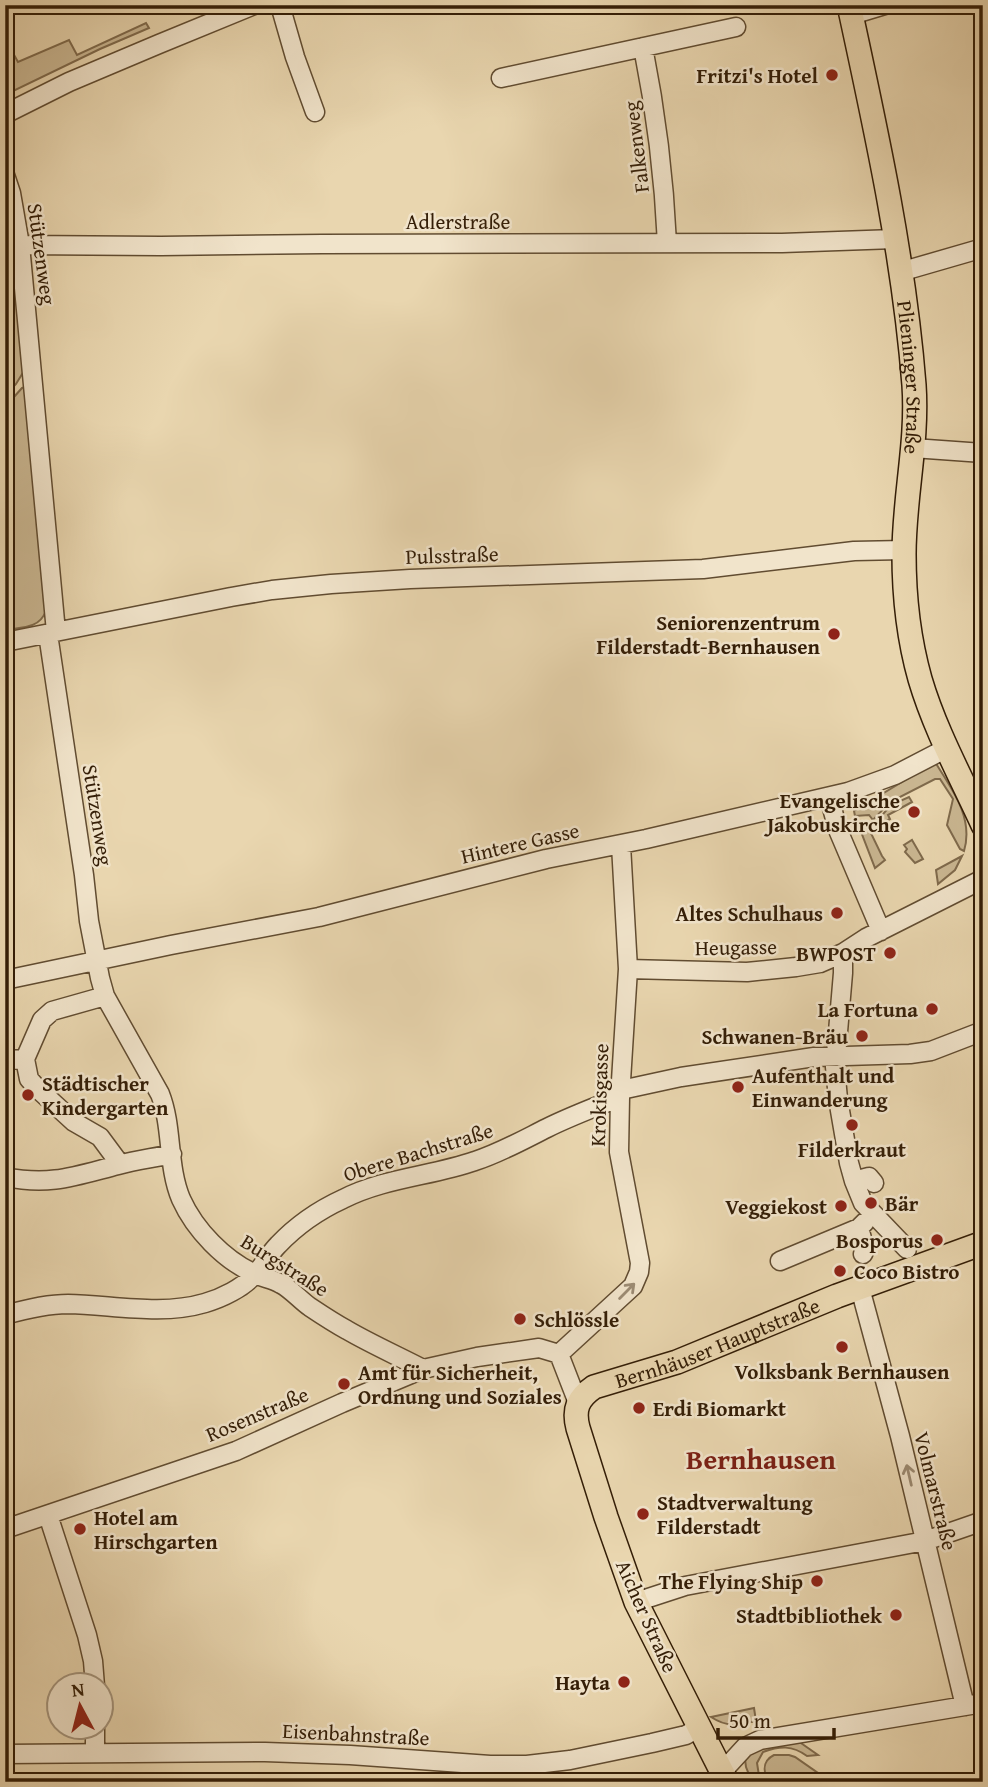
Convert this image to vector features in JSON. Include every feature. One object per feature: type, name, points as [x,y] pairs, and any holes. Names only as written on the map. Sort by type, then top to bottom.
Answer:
[{"type":"main road","name":"Plieninger Straße","points":[[850,10],[872,109],[895,239],[914,389],[915,417],[904,550],[908,607],[916,660],[925,693],[947,748],[983,825]]},
{"type":"main road","name":"Bernhäuser Hauptstraße","points":[[578,1403],[585,1393],[594,1387],[677,1362],[860,1288],[983,1243]]},
{"type":"main road","name":"Aicher Straße","points":[[578,1403],[575,1413],[578,1428],[636,1602],[724,1778]]},
{"type":"street","points":[[5,114],[69,82],[254,5]]},
{"type":"street","points":[[280,5],[315,112]]},
{"type":"street","points":[[850,10],[884,5]]},
{"type":"street","points":[[501,78],[736,27]]},
{"type":"street","name":"Falkenweg","points":[[643,47],[658,130],[667,243]]},
{"type":"street","name":"Stützenweg","points":[[5,175],[20,246],[52,633],[96,962]]},
{"type":"street","name":"Adlerstraße","points":[[20,246],[839,242],[895,239]]},
{"type":"street","points":[[900,272],[983,248]]},
{"type":"street","points":[[913,448],[983,453]]},
{"type":"street","name":"Pulsstraße","points":[[5,642],[231,597],[331,584],[703,569],[854,551],[904,550]]},
{"type":"street","name":"Hintere Gasse","points":[[5,980],[319,917],[502,870],[829,797],[895,775],[947,748]]},
{"type":"street","points":[[829,797],[838,830],[881,931]]},
{"type":"street","name":"Krokisgasse","points":[[559,1354],[633,1286],[639,1272],[640,1263],[619,1152],[628,969],[621,845]]},
{"type":"street","points":[[906,1249],[881,1218],[863,1203],[854,1181],[838,1100],[836,1057],[843,953],[866,938],[983,879]]},
{"type":"street","name":"Heugasse","points":[[628,969],[747,972],[820,963],[843,953]]},
{"type":"street","name":"Burgstraße","points":[[96,962],[105,996],[160,1094],[167,1116],[180,1196],[197,1224],[225,1254],[255,1274],[281,1284],[348,1331],[424,1368]]},
{"type":"street","points":[[105,996],[52,1012],[42,1020],[25,1059],[29,1079],[37,1088],[74,1122],[100,1137],[120,1164]]},
{"type":"street","name":"Obere Bachstraße","points":[[5,1315],[67,1304],[156,1309],[204,1303],[225,1295],[255,1274],[275,1247],[290,1233],[342,1199],[377,1186],[478,1161],[621,1094],[668,1080],[814,1057],[931,1051],[983,1031]]},
{"type":"street","points":[[5,1060],[25,1059]]},
{"type":"street","points":[[5,1177],[41,1182],[58,1181],[120,1164],[172,1154]]},
{"type":"street","points":[[854,1181],[869,1177],[874,1183]]},
{"type":"street","points":[[780,1261],[881,1218]]},
{"type":"street","points":[[859,1228],[865,1249],[863,1254]]},
{"type":"street","name":"Volmarstraße","points":[[860,1288],[925,1541],[974,1704]]},
{"type":"street","name":"Rosenstraße","points":[[6,1526],[48,1515],[236,1451],[424,1368],[539,1348],[559,1354]]},
{"type":"street","points":[[559,1354],[578,1403]]},
{"type":"street","points":[[48,1515],[91,1650],[94,1672]]},
{"type":"street","points":[[636,1602],[685,1586],[925,1541],[983,1521]]},
{"type":"street","points":[[724,1778],[745,1747],[760,1740],[974,1704]]},
{"type":"street","name":"Eisenbahnstraße","points":[[5,1754],[313,1753],[510,1766],[570,1760],[686,1735],[700,1727]]},
{"type":"street","points":[[95,1742],[95,1753]]},
{"type":"shaded area","points":[[146,23],[149,28],[5,95],[5,57],[13,53],[18,62],[69,40],[77,55]]},
{"type":"shaded area","points":[[5,200],[14,261],[24,371],[5,396]]},
{"type":"shaded area","points":[[26,387],[46,611],[34,624],[5,630],[5,407]]},
{"type":"shaded area","points":[[935,762],[964,815],[964,851],[960,849],[947,825],[953,799],[940,779],[890,802],[873,820],[869,815],[855,816],[854,811]]},
{"type":"shaded area","points":[[909,797],[912,802],[888,815],[890,819],[877,826],[875,823],[891,805]]},
{"type":"shaded area","points":[[858,824],[868,827],[885,860],[875,868]]},
{"type":"shaded area","points":[[912,840],[923,859],[915,863],[905,852],[907,849],[904,845]]},
{"type":"shaded area","points":[[962,856],[955,870],[938,884],[936,870]]},
{"type":"shaded area","points":[[754,1708],[756,1721],[728,1724],[711,1717]]},
{"type":"shaded area","points":[[798,1741],[818,1755],[807,1756],[786,1748],[763,1752],[757,1763],[760,1782],[752,1782],[745,1759],[755,1749]]},
{"type":"shaded area","points":[[774,1755],[795,1757],[831,1782],[768,1782],[765,1767],[767,1760]]},
{"type":"place","name":"Fritzi's Hotel","points":[[832,75]]},
{"type":"place","name":"Seniorenzentrum Filderstadt-Bernhausen","points":[[834,634]]},
{"type":"place","name":"Evangelische Jakobuskirche","points":[[914,812]]},
{"type":"place","name":"Altes Schulhaus","points":[[837,913]]},
{"type":"place","name":"BWPOST","points":[[890,953]]},
{"type":"place","name":"La Fortuna","points":[[932,1009]]},
{"type":"place","name":"Schwanen-Bräu","points":[[862,1036]]},
{"type":"place","name":"Aufenthalt und Einwanderung","points":[[738,1087]]},
{"type":"place","name":"Städtischer Kindergarten","points":[[28,1095]]},
{"type":"place","name":"Filderkraut","points":[[852,1125]]},
{"type":"place","name":"Bär","points":[[871,1203]]},
{"type":"place","name":"Veggiekost","points":[[841,1206]]},
{"type":"place","name":"Bosporus","points":[[937,1240]]},
{"type":"place","name":"Coco Bistro","points":[[840,1271]]},
{"type":"place","name":"Schlössle","points":[[520,1319]]},
{"type":"place","name":"Volksbank Bernhausen","points":[[842,1347]]},
{"type":"place","name":"Amt für Sicherheit, Ordnung und Soziales","points":[[344,1384]]},
{"type":"place","name":"Erdi Biomarkt","points":[[639,1408]]},
{"type":"place","name":"Stadtverwaltung Filderstadt","points":[[643,1514]]},
{"type":"place","name":"Hotel am Hirschgarten","points":[[80,1529]]},
{"type":"place","name":"The Flying Ship","points":[[817,1581]]},
{"type":"place","name":"Stadtbibliothek","points":[[896,1615]]},
{"type":"place","name":"Hayta","points":[[624,1682]]},
{"type":"district","name":"Bernhausen","points":[[761,1458]]}]
